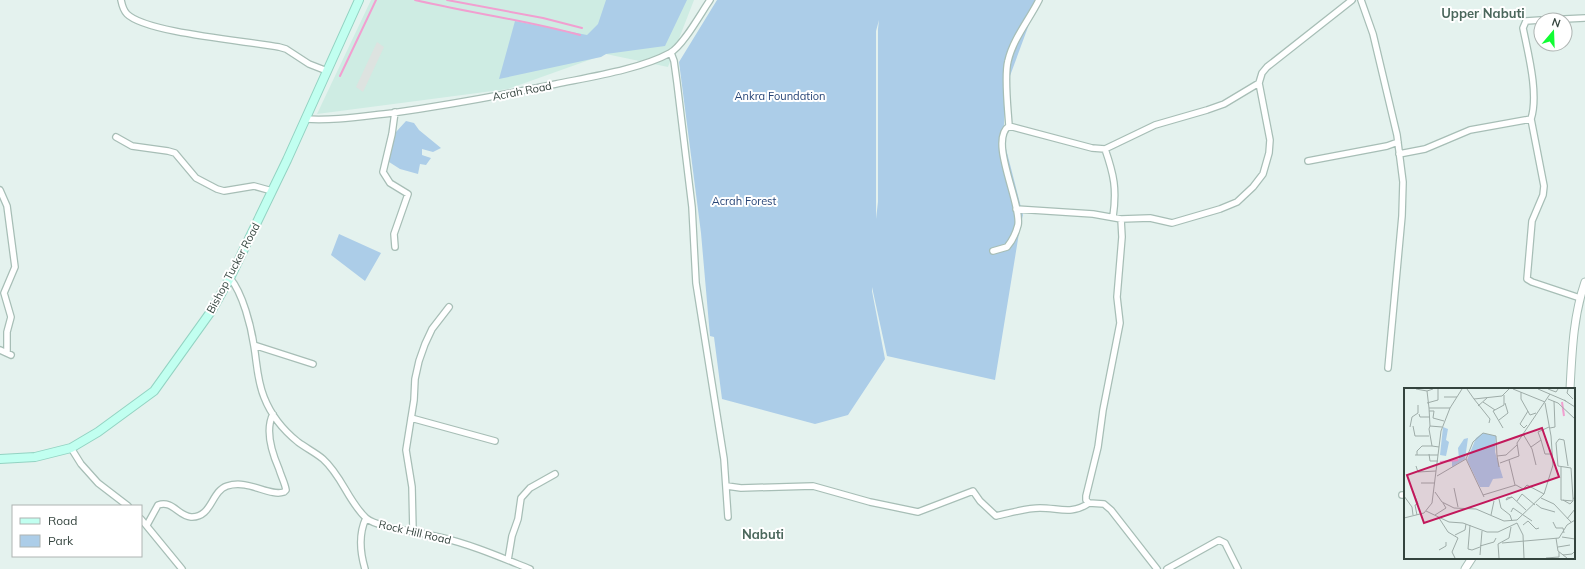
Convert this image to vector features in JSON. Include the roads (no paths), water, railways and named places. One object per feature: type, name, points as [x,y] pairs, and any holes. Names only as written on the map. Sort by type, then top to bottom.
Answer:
[{"type":"main road","name":"Bishop Tucker Road","points":[[0,459],[35,457],[70,448],[98,432],[154,391],[212,310],[230,278],[305,120],[359,0]]},
{"type":"street","points":[[121,0],[123,8],[127,14],[139,21],[181,32],[279,47],[286,49],[309,64],[327,71]]},
{"type":"street","name":"Acrah Road","points":[[305,120],[325,120],[395,112],[477,100],[639,65],[671,53],[682,41],[710,0]]},
{"type":"street","points":[[993,251],[1007,247],[1012,240],[1018,224],[1016,209],[1007,175],[1002,140],[1004,132],[1009,126],[1007,84],[1008,61],[1019,35],[1039,0]]},
{"type":"street","points":[[1016,209],[1093,214],[1121,219],[1150,218],[1172,223],[1220,209],[1237,202],[1244,197],[1262,174],[1267,163],[1270,148],[1270,140],[1259,82],[1262,73],[1267,67],[1352,0]]},
{"type":"street","points":[[1361,0],[1373,34],[1398,142],[1403,182],[1402,216],[1388,368]]},
{"type":"street","points":[[1573,19],[1585,18]]},
{"type":"street","points":[[1533,21],[1526,21],[1523,28],[1531,71],[1534,107],[1531,119],[1543,178],[1544,195],[1532,221],[1527,279],[1580,298]]},
{"type":"street","points":[[671,53],[674,61],[692,207],[696,283],[715,395],[727,486],[728,517]]},
{"type":"street","points":[[1009,126],[1092,148],[1105,149],[1155,125],[1224,104],[1259,82]]},
{"type":"street","points":[[395,112],[392,134],[382,172],[390,183],[408,194],[394,234],[395,247]]},
{"type":"street","points":[[1399,154],[1425,149],[1470,130],[1531,119]]},
{"type":"street","points":[[116,137],[132,146],[175,153],[196,178],[217,189],[224,191],[254,186],[272,191]]},
{"type":"street","points":[[1308,161],[1387,146],[1398,142]]},
{"type":"street","points":[[1105,149],[1113,174],[1115,188],[1113,217]]},
{"type":"street","points":[[0,190],[7,206],[15,268],[4,293],[11,317],[7,332],[9,354],[0,350]]},
{"type":"street","points":[[1089,503],[1086,500],[1086,496],[1098,447],[1103,410],[1120,323],[1117,297],[1122,237],[1121,219]]},
{"type":"street","name":"Rock Hill Road","points":[[230,278],[241,297],[254,345],[259,382],[273,414],[286,431],[332,467],[353,502],[366,518],[376,524],[413,531],[467,545],[530,569]]},
{"type":"street","points":[[1570,388],[1574,328],[1585,282]]},
{"type":"street","points":[[413,531],[412,486],[406,450],[415,379],[419,361],[432,329],[449,307]]},
{"type":"street","points":[[254,345],[313,364]]},
{"type":"street","points":[[148,525],[158,504],[169,504],[193,517],[206,511],[220,490],[228,486],[246,484],[278,493],[284,492],[286,487],[268,432],[270,420],[273,414]]},
{"type":"street","points":[[411,418],[495,441]]},
{"type":"street","points":[[70,448],[98,483],[127,505]]},
{"type":"street","points":[[508,560],[512,536],[518,519],[521,498],[530,488],[555,474]]},
{"type":"street","points":[[727,486],[741,488],[813,486],[870,502],[918,512],[973,491],[980,501],[996,516],[1039,508],[1074,510],[1080,509],[1089,503],[1104,504],[1111,510],[1157,569]]},
{"type":"street","points":[[365,569],[362,555],[361,528],[366,518]]},
{"type":"street","points":[[142,520],[148,525],[181,569]]},
{"type":"street","points":[[1167,569],[1219,540],[1225,543],[1238,569]]},
{"type":"street","points":[[1465,569],[1471,559]]},
{"type":"waterway","points":[[340,76],[376,0]]},
{"type":"waterway","points":[[415,0],[539,25],[580,35]]},
{"type":"waterway","points":[[447,0],[543,18],[582,28]]},
{"type":"district","name":"Upper Nabuti","points":[[1483,13]]},
{"type":"district","name":"Nabuti","points":[[763,534]]},
{"type":"park label","name":"Ankra Foundation","points":[[780,96]]},
{"type":"park label","name":"Acrah Forest","points":[[744,201]]}]
